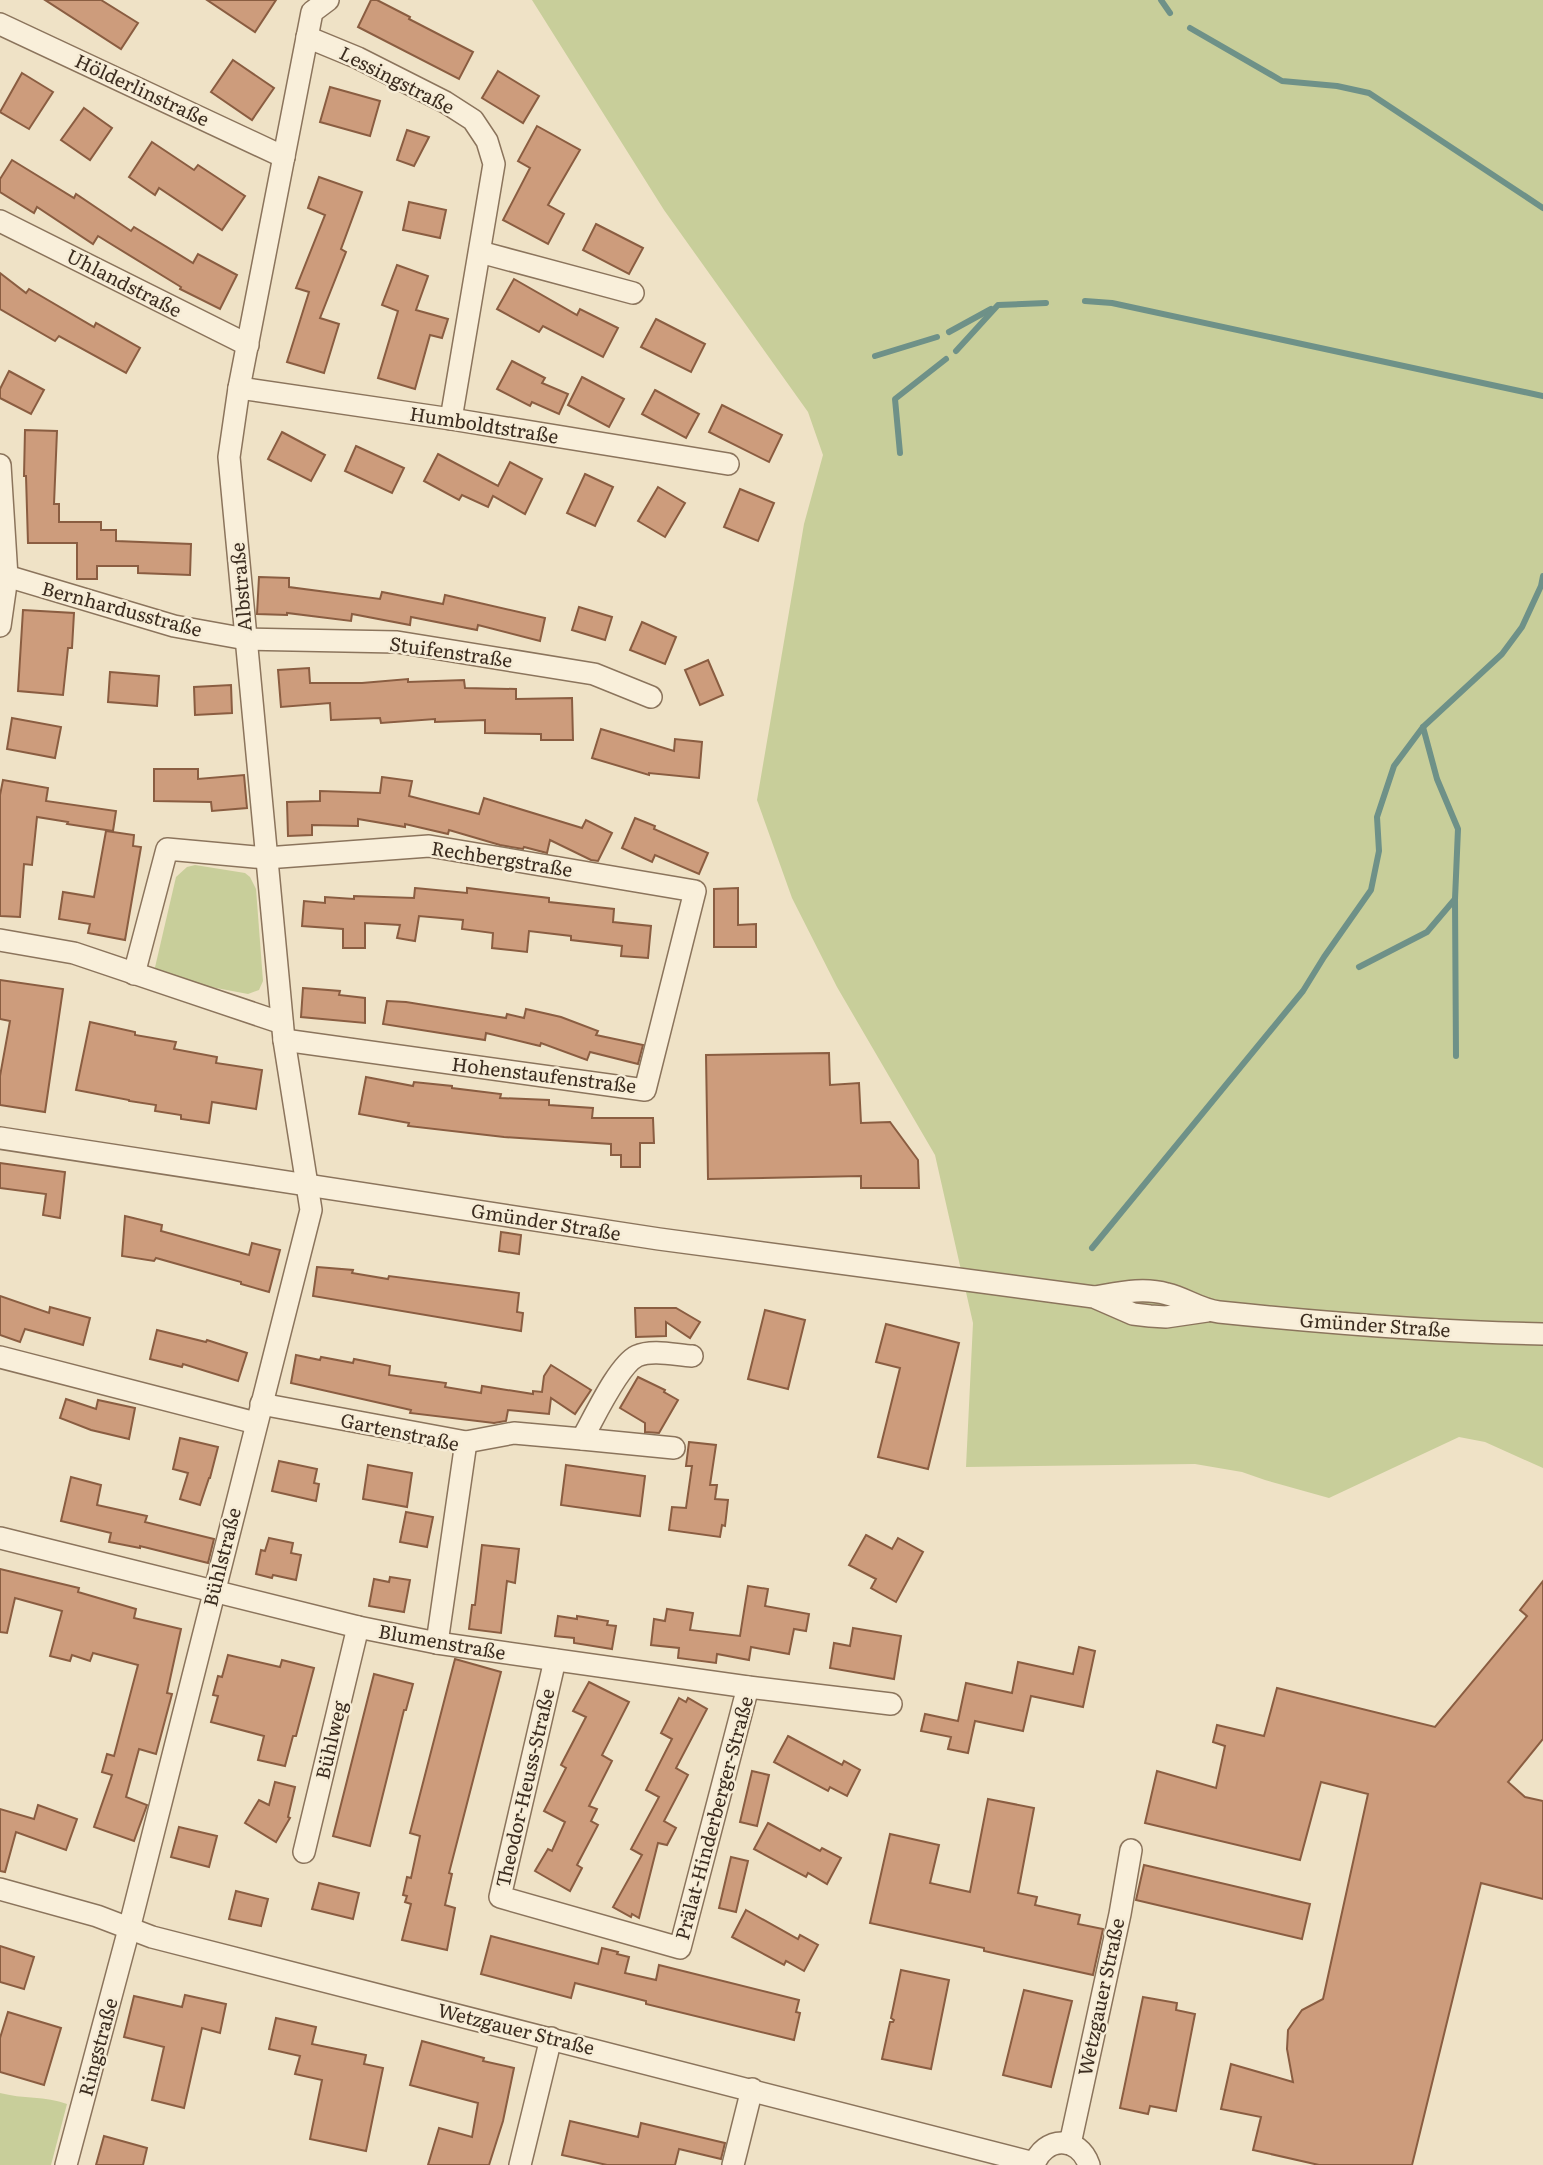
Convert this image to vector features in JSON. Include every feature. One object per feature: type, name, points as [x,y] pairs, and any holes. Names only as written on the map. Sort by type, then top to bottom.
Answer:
[{"type":"street","name":"Albstraße","points":[[308,1185],[283,1032],[229,457],[239,388],[307,37],[317,4]]},
{"type":"street","name":"Hölderlinstraße","points":[[0,24],[284,157]]},
{"type":"street","name":"Lessingstraße","points":[[307,37],[358,58],[433,95],[472,120],[487,141],[494,164],[451,419]]},
{"type":"street","name":"Uhlandstraße","points":[[0,221],[248,345]]},
{"type":"street","points":[[480,252],[633,293]]},
{"type":"street","name":"Humboldtstraße","points":[[239,388],[728,464]]},
{"type":"street","points":[[0,465],[3,575],[0,626]]},
{"type":"street","name":"Bernhardusstraße","points":[[3,575],[174,626],[246,639]]},
{"type":"street","name":"Stuifenstraße","points":[[246,639],[397,642],[594,674],[651,697]]},
{"type":"street","name":"Rechbergstraße","points":[[134,974],[167,849],[267,858],[429,846],[695,891]]},
{"type":"street","name":"Hohenstaufenstraße","points":[[283,1032],[645,1090],[695,891]]},
{"type":"street","points":[[0,940],[74,953],[283,1032]]},
{"type":"street","name":"Gmünder Straße","points":[[0,1138],[672,1241],[1094,1297],[1133,1314],[1166,1317],[1207,1311],[1327,1322],[1543,1334]]},
{"type":"street","name":"Bühlstraße","points":[[129,1929],[311,1210],[308,1185]]},
{"type":"street","points":[[582,1439],[626,1365],[638,1356],[652,1354],[692,1356]]},
{"type":"street","name":"Gartenstraße","points":[[0,1357],[258,1414],[467,1442],[437,1643]]},
{"type":"street","points":[[467,1442],[514,1433],[674,1448]]},
{"type":"street","name":"Blumenstraße","points":[[0,1538],[358,1627],[437,1643],[748,1687],[891,1704]]},
{"type":"street","name":"Bühlweg","points":[[304,1852],[358,1627]]},
{"type":"street","name":"Theodor-Heuss-Straße","points":[[555,1660],[500,1897],[680,1948]]},
{"type":"street","name":"Prälat-Hinderberger-Straße","points":[[680,1948],[748,1687]]},
{"type":"street","name":"Wetzgauer Straße","points":[[0,1889],[97,1916],[152,1937],[752,2089],[1034,2164],[1044,2148],[1061,2143],[1070,2144],[1120,1914],[1131,1850]]},
{"type":"street","name":"Ringstraße","points":[[66,2165],[129,1929]]},
{"type":"street","points":[[520,2165],[551,2038]]},
{"type":"street","points":[[733,2165],[752,2089]]},
{"type":"street","points":[[1070,2144],[1084,2154],[1089,2165]]},
{"type":"green space","points":[[532,0],[1543,0],[1543,1468],[1485,1442],[1459,1437],[1329,1498],[1242,1472],[1195,1464],[966,1467],[973,1323],[935,1155],[837,987],[792,898],[757,800],[804,524],[823,455],[808,412],[664,210]]},
{"type":"green space","points":[[195,865],[245,873],[250,877],[256,889],[263,981],[259,990],[248,994],[153,976],[176,877],[187,867]]},
{"type":"green space","points":[[0,2093],[67,2104],[51,2165],[0,2165]]},
{"type":"building","points":[[45,0],[101,0],[138,23],[121,49]]},
{"type":"building","points":[[207,0],[276,0],[255,32]]},
{"type":"building","points":[[371,0],[377,0],[473,52],[459,79],[358,27]]},
{"type":"building","points":[[233,60],[274,88],[252,120],[211,92]]},
{"type":"building","points":[[498,71],[539,96],[523,123],[482,98]]},
{"type":"building","points":[[22,73],[53,92],[29,129],[0,112]]},
{"type":"building","points":[[330,87],[380,101],[370,136],[320,122]]},
{"type":"building","points":[[84,108],[112,128],[90,160],[61,140]]},
{"type":"building","points":[[537,126],[580,150],[548,205],[564,214],[548,244],[503,220],[530,168],[518,161]]},
{"type":"building","points":[[407,130],[429,137],[414,166],[397,160]]},
{"type":"building","points":[[152,142],[194,170],[198,165],[245,196],[222,230],[159,188],[155,195],[129,177]]},
{"type":"building","points":[[12,160],[74,198],[76,194],[131,231],[134,227],[193,263],[198,254],[237,275],[220,309],[180,289],[181,287],[98,236],[93,244],[37,207],[34,213],[0,192],[0,179]]},
{"type":"building","points":[[319,177],[362,192],[341,249],[346,252],[320,318],[339,324],[324,373],[287,362],[309,292],[296,288],[325,215],[308,208]]},
{"type":"building","points":[[409,202],[446,210],[440,238],[403,230]]},
{"type":"building","points":[[596,224],[643,248],[629,274],[583,250]]},
{"type":"building","points":[[397,265],[428,276],[416,310],[448,319],[442,338],[430,335],[415,389],[378,378],[398,311],[382,305]]},
{"type":"building","points":[[0,273],[26,293],[29,289],[94,327],[96,323],[140,348],[126,373],[59,336],[55,341],[0,309]]},
{"type":"building","points":[[514,279],[577,315],[580,309],[618,328],[603,357],[543,326],[539,332],[497,309]]},
{"type":"building","points":[[656,319],[705,344],[691,372],[641,347]]},
{"type":"building","points":[[512,361],[545,378],[542,383],[568,394],[559,414],[532,402],[530,406],[497,389]]},
{"type":"building","points":[[9,371],[44,390],[31,414],[0,398],[0,389]]},
{"type":"building","points":[[582,377],[624,399],[609,427],[568,405]]},
{"type":"building","points":[[655,390],[699,414],[686,438],[642,414]]},
{"type":"building","points":[[722,405],[782,435],[769,462],[709,432]]},
{"type":"building","points":[[25,430],[57,431],[54,504],[59,504],[59,522],[101,522],[101,530],[116,530],[116,541],[191,544],[190,575],[138,573],[138,566],[97,566],[97,579],[77,579],[77,543],[28,543],[24,476]]},
{"type":"building","points":[[282,432],[325,455],[311,481],[268,459]]},
{"type":"building","points":[[356,446],[404,468],[392,493],[345,471]]},
{"type":"building","points":[[438,454],[498,486],[510,462],[542,479],[525,514],[493,496],[488,507],[462,495],[459,500],[424,481]]},
{"type":"building","points":[[585,474],[613,487],[595,526],[567,513]]},
{"type":"building","points":[[658,487],[685,503],[665,537],[638,521]]},
{"type":"building","points":[[740,489],[774,503],[758,541],[724,527]]},
{"type":"building","points":[[259,577],[289,578],[289,587],[380,599],[382,592],[443,604],[445,595],[545,618],[540,641],[478,625],[477,630],[411,617],[410,625],[352,614],[351,621],[287,613],[257,614]]},
{"type":"building","points":[[579,607],[612,617],[605,640],[572,630]]},
{"type":"building","points":[[23,610],[74,613],[72,648],[68,648],[63,695],[18,691]]},
{"type":"building","points":[[642,622],[676,637],[665,664],[630,650]]},
{"type":"building","points":[[708,660],[723,695],[700,705],[685,670]]},
{"type":"building","points":[[309,668],[310,683],[464,680],[465,688],[516,689],[516,699],[572,698],[573,740],[541,740],[541,734],[485,733],[485,720],[435,722],[435,719],[381,723],[380,718],[331,720],[330,703],[281,707],[278,670]]},
{"type":"building","points":[[110,672],[159,676],[157,706],[108,702]]},
{"type":"building","points":[[231,685],[232,713],[195,715],[194,687]]},
{"type":"building","points":[[12,718],[61,727],[55,758],[7,749]]},
{"type":"building","points":[[601,729],[674,751],[675,739],[702,742],[699,778],[649,775],[592,758]]},
{"type":"building","points":[[154,769],[198,769],[198,779],[244,775],[247,808],[212,811],[211,802],[154,801]]},
{"type":"building","points":[[382,777],[412,781],[409,796],[479,814],[484,798],[582,828],[586,820],[612,833],[598,861],[550,840],[547,853],[500,845],[449,830],[448,834],[405,824],[405,827],[358,819],[358,826],[312,825],[312,835],[288,836],[287,802],[320,801],[320,791],[380,793]]},
{"type":"building","points":[[3,780],[48,788],[46,801],[116,811],[113,831],[37,817],[32,865],[24,864],[20,917],[0,916],[0,795]]},
{"type":"building","points":[[635,818],[708,853],[699,874],[655,855],[652,862],[622,848]]},
{"type":"building","points":[[106,831],[134,835],[133,846],[141,847],[125,940],[88,933],[90,924],[59,919],[63,892],[94,897]]},
{"type":"building","points":[[415,888],[467,893],[467,888],[549,898],[549,902],[614,909],[613,922],[651,926],[648,958],[621,956],[622,946],[571,940],[571,936],[529,931],[527,952],[492,948],[493,933],[462,929],[463,920],[419,916],[415,941],[397,938],[400,925],[365,923],[365,948],[343,948],[343,929],[302,926],[304,901],[325,903],[325,897],[354,899],[354,896],[414,898]]},
{"type":"building","points":[[738,888],[738,925],[756,924],[756,947],[714,947],[714,889]]},
{"type":"building","points":[[0,980],[63,989],[45,1112],[0,1105],[0,1076],[10,1021],[0,1019]]},
{"type":"building","points":[[303,988],[340,991],[339,995],[365,998],[365,1023],[301,1017]]},
{"type":"building","points":[[387,1001],[506,1018],[507,1014],[524,1018],[526,1009],[561,1017],[598,1031],[596,1035],[643,1045],[638,1064],[590,1052],[587,1060],[541,1043],[540,1046],[486,1033],[485,1040],[383,1024]]},
{"type":"building","points":[[90,1022],[135,1032],[135,1035],[176,1042],[174,1049],[217,1057],[216,1063],[262,1070],[256,1109],[212,1102],[209,1123],[181,1119],[181,1115],[155,1111],[156,1105],[76,1090]]},
{"type":"building","points":[[829,1053],[830,1085],[859,1083],[861,1123],[890,1122],[918,1160],[919,1188],[861,1188],[861,1176],[708,1179],[706,1055]]},
{"type":"building","points":[[366,1077],[413,1086],[414,1082],[452,1086],[501,1094],[500,1098],[549,1100],[549,1105],[593,1108],[592,1118],[653,1118],[654,1143],[640,1143],[640,1167],[621,1167],[621,1155],[611,1155],[611,1144],[504,1137],[408,1126],[409,1123],[359,1114]]},
{"type":"building","points":[[0,1163],[65,1172],[60,1218],[43,1215],[46,1194],[0,1188]]},
{"type":"building","points":[[125,1216],[162,1225],[161,1231],[249,1255],[252,1243],[280,1250],[269,1292],[156,1258],[154,1261],[122,1256]]},
{"type":"building","points":[[501,1232],[521,1235],[519,1254],[499,1251]]},
{"type":"building","points":[[317,1267],[353,1270],[352,1273],[388,1279],[389,1276],[519,1293],[517,1312],[523,1313],[521,1331],[313,1296]]},
{"type":"building","points":[[0,1296],[49,1313],[50,1307],[90,1318],[83,1345],[25,1329],[20,1342],[0,1335]]},
{"type":"building","points":[[635,1308],[676,1308],[700,1322],[690,1338],[666,1322],[666,1336],[636,1337]]},
{"type":"building","points":[[765,1310],[805,1320],[788,1389],[748,1379]]},
{"type":"building","points":[[886,1324],[959,1343],[928,1469],[878,1457],[900,1368],[876,1362]]},
{"type":"building","points":[[157,1330],[206,1342],[207,1340],[247,1353],[238,1381],[183,1364],[182,1367],[150,1359]]},
{"type":"building","points":[[296,1355],[353,1363],[354,1359],[390,1366],[389,1375],[446,1383],[445,1387],[481,1393],[482,1386],[533,1394],[533,1391],[542,1392],[544,1376],[551,1365],[591,1390],[575,1414],[551,1398],[549,1414],[508,1410],[506,1421],[494,1423],[410,1413],[411,1410],[291,1383]]},
{"type":"building","points":[[638,1377],[665,1390],[664,1392],[678,1400],[659,1433],[645,1432],[645,1423],[620,1408]]},
{"type":"building","points":[[66,1399],[96,1409],[98,1400],[135,1408],[129,1439],[91,1430],[60,1418]]},
{"type":"building","points":[[180,1438],[218,1447],[200,1505],[180,1499],[188,1473],[173,1469]]},
{"type":"building","points":[[689,1442],[716,1445],[710,1485],[717,1485],[715,1499],[728,1500],[725,1526],[722,1525],[720,1537],[669,1530],[672,1507],[686,1508],[692,1466],[686,1466]]},
{"type":"building","points":[[279,1461],[317,1469],[314,1483],[319,1484],[316,1501],[272,1491]]},
{"type":"building","points":[[368,1465],[412,1473],[407,1507],[363,1499]]},
{"type":"building","points":[[566,1465],[645,1476],[640,1516],[561,1505]]},
{"type":"building","points":[[71,1477],[101,1485],[97,1505],[147,1516],[145,1522],[214,1539],[208,1563],[140,1546],[109,1542],[111,1533],[61,1521]]},
{"type":"building","points":[[406,1512],[433,1517],[427,1547],[400,1542]]},
{"type":"building","points":[[866,1535],[892,1549],[898,1538],[923,1552],[896,1602],[871,1588],[876,1579],[849,1565]]},
{"type":"building","points":[[269,1538],[293,1543],[291,1553],[301,1555],[296,1580],[256,1574],[261,1550],[265,1551]]},
{"type":"building","points":[[482,1545],[519,1549],[515,1583],[507,1581],[501,1633],[469,1629],[472,1605],[475,1605]]},
{"type":"building","points":[[0,1569],[79,1588],[78,1592],[136,1609],[134,1618],[181,1629],[167,1693],[172,1694],[156,1754],[139,1749],[126,1797],[147,1805],[134,1841],[94,1827],[112,1775],[102,1772],[107,1754],[114,1756],[138,1665],[93,1653],[90,1661],[72,1655],[70,1661],[50,1656],[62,1611],[15,1598],[7,1633],[0,1632]]},
{"type":"building","points":[[390,1577],[410,1580],[404,1612],[369,1606],[374,1579],[389,1582]]},
{"type":"building","points":[[1543,1581],[1543,1739],[1508,1782],[1525,1797],[1543,1801],[1543,1899],[1481,1883],[1412,2165],[1319,2165],[1253,2150],[1261,2117],[1221,2109],[1231,2064],[1293,2082],[1287,2049],[1288,2030],[1302,2010],[1323,1999],[1368,1794],[1321,1782],[1300,1860],[1145,1823],[1157,1771],[1216,1788],[1225,1746],[1213,1742],[1217,1725],[1264,1736],[1277,1688],[1435,1727],[1527,1616],[1520,1610]]},
{"type":"building","points":[[748,1586],[768,1589],[765,1606],[809,1614],[806,1631],[794,1629],[789,1654],[751,1647],[749,1660],[717,1654],[716,1663],[678,1658],[679,1648],[651,1645],[654,1619],[665,1621],[667,1609],[693,1613],[690,1630],[740,1636]]},
{"type":"building","points":[[558,1616],[608,1621],[607,1625],[616,1626],[612,1649],[574,1643],[574,1638],[555,1636]]},
{"type":"building","points":[[853,1628],[901,1636],[894,1679],[830,1668],[834,1643],[850,1646]]},
{"type":"building","points":[[1079,1647],[1095,1651],[1083,1707],[1031,1696],[1023,1731],[975,1721],[968,1753],[948,1749],[951,1737],[921,1731],[925,1714],[958,1721],[966,1683],[1012,1693],[1018,1662],[1073,1674]]},
{"type":"building","points":[[228,1655],[280,1667],[282,1660],[314,1668],[285,1766],[258,1760],[264,1736],[211,1722],[218,1696],[213,1695],[218,1676],[222,1677]]},
{"type":"building","points":[[455,1659],[501,1672],[449,1873],[452,1874],[445,1905],[455,1908],[447,1950],[402,1940],[411,1904],[405,1902],[407,1896],[403,1895],[407,1877],[411,1878],[420,1836],[410,1833]]},
{"type":"building","points":[[374,1674],[413,1684],[370,1846],[333,1836]]},
{"type":"building","points":[[589,1682],[629,1702],[602,1755],[612,1761],[589,1806],[597,1809],[591,1821],[598,1825],[577,1865],[582,1868],[570,1891],[535,1871],[548,1849],[552,1851],[565,1822],[544,1811],[566,1768],[561,1765],[586,1717],[573,1711]]},
{"type":"building","points":[[679,1698],[686,1702],[688,1698],[707,1709],[676,1768],[688,1775],[664,1821],[676,1828],[667,1845],[658,1843],[639,1918],[632,1914],[631,1917],[613,1907],[642,1855],[631,1849],[659,1797],[646,1790],[672,1739],[661,1733]]},
{"type":"building","points":[[788,1736],[842,1765],[844,1761],[860,1770],[847,1796],[830,1787],[828,1791],[774,1762]]},
{"type":"building","points":[[752,1771],[769,1775],[757,1826],[740,1822]]},
{"type":"building","points":[[275,1782],[295,1787],[288,1817],[290,1818],[276,1842],[245,1823],[259,1800],[269,1805]]},
{"type":"building","points":[[988,1799],[1034,1808],[1018,1893],[1037,1897],[1035,1905],[1080,1915],[1078,1924],[1103,1929],[1093,1975],[870,1923],[890,1834],[939,1845],[930,1883],[970,1892]]},
{"type":"building","points":[[38,1805],[77,1819],[66,1850],[16,1832],[5,1872],[0,1871],[0,1809],[34,1819]]},
{"type":"building","points":[[768,1823],[820,1851],[822,1848],[841,1858],[827,1884],[808,1873],[806,1877],[754,1849]]},
{"type":"building","points":[[179,1827],[217,1836],[209,1867],[171,1857]]},
{"type":"building","points":[[731,1857],[748,1861],[736,1912],[719,1908]]},
{"type":"building","points":[[1144,1865],[1310,1904],[1302,1939],[1136,1900]]},
{"type":"building","points":[[319,1883],[359,1893],[353,1919],[312,1909]]},
{"type":"building","points":[[236,1891],[268,1899],[261,1926],[229,1919]]},
{"type":"building","points":[[746,1910],[798,1939],[800,1935],[818,1945],[804,1971],[786,1961],[784,1965],[732,1937]]},
{"type":"building","points":[[491,1936],[598,1964],[602,1948],[629,1957],[625,1973],[656,1980],[659,1965],[799,2000],[796,2012],[800,2013],[794,2040],[646,2004],[646,2001],[575,1983],[571,1998],[481,1974]]},
{"type":"building","points":[[0,1946],[34,1957],[24,1989],[0,1982]]},
{"type":"building","points":[[901,1970],[949,1980],[931,2069],[882,2059],[890,2022],[894,2020],[891,2018]]},
{"type":"building","points":[[1024,1990],[1072,2001],[1051,2087],[1003,2075]]},
{"type":"building","points":[[185,1995],[226,2004],[220,2033],[202,2028],[184,2108],[152,2100],[164,2047],[124,2037],[134,1996],[182,2007]]},
{"type":"building","points":[[1143,1997],[1177,2003],[1176,2010],[1195,2014],[1176,2111],[1150,2106],[1148,2114],[1120,2108]]},
{"type":"building","points":[[8,2012],[61,2028],[44,2085],[0,2072],[0,2038]]},
{"type":"building","points":[[276,2018],[316,2027],[312,2044],[366,2055],[364,2064],[383,2068],[366,2151],[310,2139],[322,2080],[295,2074],[300,2056],[269,2049]]},
{"type":"building","points":[[422,2041],[514,2068],[503,2121],[489,2165],[428,2165],[439,2128],[472,2137],[478,2103],[410,2085]]},
{"type":"building","points":[[570,2121],[638,2137],[641,2123],[725,2143],[721,2159],[679,2149],[675,2165],[607,2165],[562,2155]]},
{"type":"building","points":[[104,2136],[147,2148],[143,2165],[96,2165]]},
{"type":"waterway","points":[[1161,0],[1170,13]]},
{"type":"waterway","points":[[1190,28],[1282,81],[1337,86],[1369,93],[1543,208]]},
{"type":"waterway","points":[[1085,301],[1112,303],[1543,396]]},
{"type":"waterway","points":[[956,351],[998,305],[1046,303]]},
{"type":"waterway","points":[[949,332],[991,309]]},
{"type":"waterway","points":[[875,356],[937,337]]},
{"type":"waterway","points":[[900,453],[895,399],[946,359]]},
{"type":"waterway","points":[[1092,1248],[1303,991],[1371,890],[1379,851],[1377,817],[1394,766],[1423,727],[1502,654],[1522,627],[1543,576]]},
{"type":"waterway","points":[[1423,727],[1437,779],[1458,829],[1455,899],[1456,1056]]},
{"type":"waterway","points":[[1359,967],[1427,932],[1455,899]]}]
